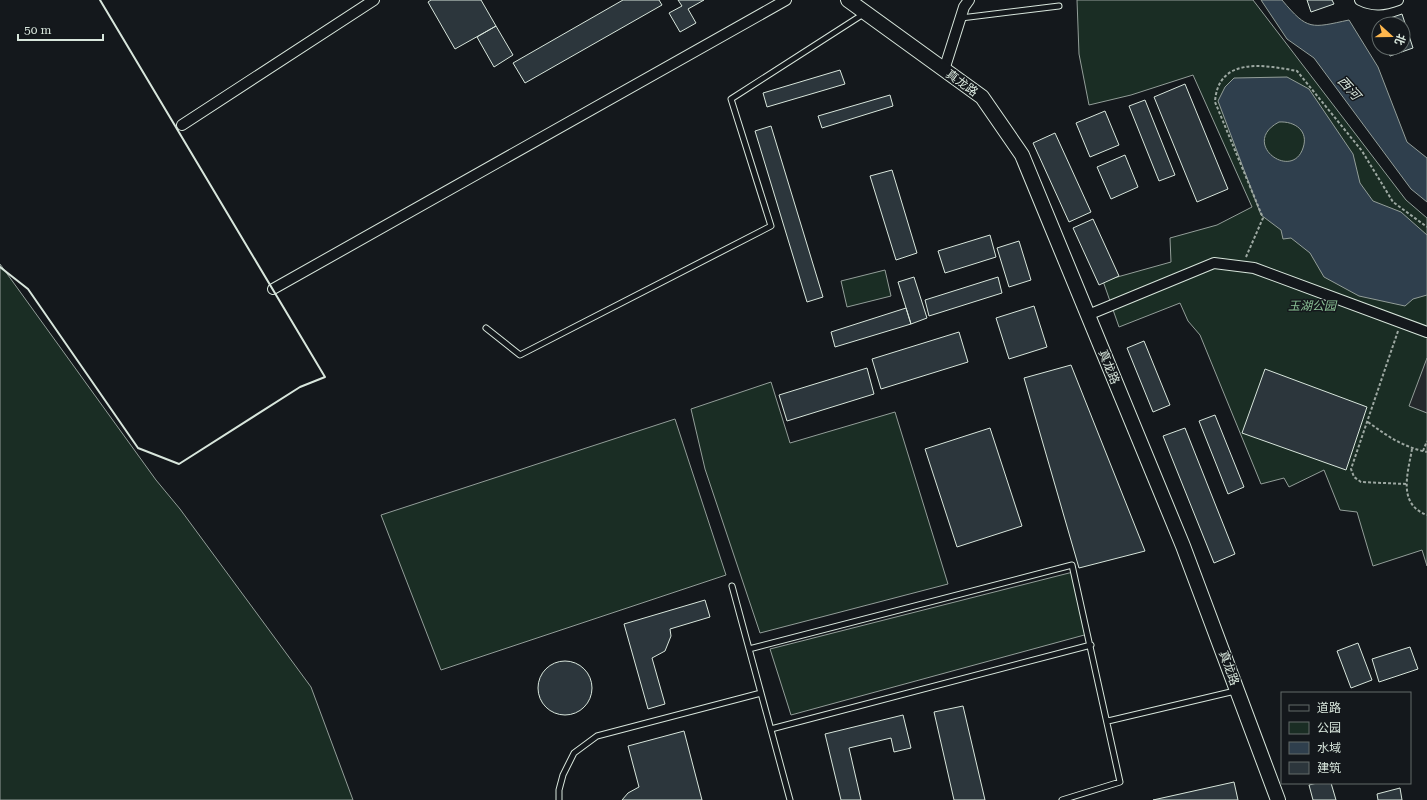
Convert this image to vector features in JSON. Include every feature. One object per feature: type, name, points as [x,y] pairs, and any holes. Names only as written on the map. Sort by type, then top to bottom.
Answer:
[{"type":"main road","name":"真龙路","points":[[848,0],[982,97],[1022,155],[1183,546],[1278,800]]},
{"type":"street","points":[[182,125],[374,0]]},
{"type":"street","points":[[274,289],[786,0]]},
{"type":"street","points":[[944,70],[964,7],[969,0]]},
{"type":"street","points":[[1360,0],[1370,4],[1379,5],[1398,0]]},
{"type":"street","points":[[1088,315],[1214,263],[1254,268],[1427,332]]},
{"type":"lane","points":[[961,18],[1058,6]]},
{"type":"lane","points":[[486,328],[520,355],[771,226],[731,99],[865,13]]},
{"type":"lane","points":[[749,649],[1072,565],[1108,721],[1120,782],[1062,800]]},
{"type":"lane","points":[[732,586],[790,800]]},
{"type":"lane","points":[[771,729],[1091,645]]},
{"type":"lane","points":[[1108,721],[1237,690]]},
{"type":"lane","points":[[559,800],[562,775],[574,753],[598,736],[761,693]]},
{"type":"path","points":[[1242,267],[1263,218],[1215,102],[1216,91],[1225,76],[1236,69],[1259,65],[1297,71],[1362,151],[1393,202],[1427,227]]},
{"type":"path","points":[[1401,322],[1352,465],[1354,477],[1357,480],[1365,482],[1406,484]]},
{"type":"path","points":[[1368,422],[1388,438],[1412,449],[1427,452]]},
{"type":"path","points":[[1423,451],[1427,441]]},
{"type":"path","points":[[1412,449],[1406,484],[1407,494],[1417,510],[1427,515]]},
{"type":"green space","name":"玉湖公园","points":[[1077,0],[1253,0],[1406,200],[1427,218],[1427,566],[1422,550],[1373,566],[1357,512],[1340,510],[1324,470],[1289,487],[1284,478],[1261,484],[1200,335],[1188,321],[1180,303],[1119,327],[1103,281],[1171,262],[1170,238],[1217,225],[1252,207],[1193,75],[1131,95],[1089,105],[1079,54]]},
{"type":"green space","points":[[0,264],[156,480],[180,509],[311,687],[353,800],[0,800]]},
{"type":"green space","points":[[885,270],[891,296],[847,307],[841,281]]},
{"type":"green space","points":[[771,382],[790,443],[895,412],[948,584],[760,633],[705,469],[691,409]]},
{"type":"green space","points":[[675,419],[726,575],[441,670],[381,515]]},
{"type":"green space","points":[[1073,572],[1088,634],[791,715],[770,649]]},
{"type":"shaded area","points":[[1427,358],[1427,413],[1409,406]]},
{"type":"water","name":"西河","points":[[1261,0],[1282,0],[1298,17],[1311,25],[1326,25],[1349,20],[1378,67],[1407,142],[1427,158],[1427,202],[1411,189],[1314,58],[1287,39]]},
{"type":"water","points":[[1287,77],[1309,89],[1353,154],[1360,183],[1373,201],[1401,212],[1427,235],[1427,295],[1413,299],[1405,306],[1359,296],[1324,277],[1310,253],[1291,238],[1283,239],[1281,230],[1261,215],[1218,101],[1225,87],[1234,78]],"holes":[[[1279,122],[1285,122],[1299,128],[1304,137],[1303,148],[1297,158],[1289,161],[1280,160],[1272,156],[1266,148],[1264,140],[1268,131]]]},
{"type":"building","points":[[431,0],[481,0],[496,26],[455,49],[428,2]]},
{"type":"building","points":[[623,0],[659,0],[662,5],[525,83],[513,63]]},
{"type":"building","points":[[678,0],[704,0],[688,9],[696,23],[680,32],[669,13],[682,6]]},
{"type":"building","points":[[1307,0],[1332,0],[1334,4],[1311,12]]},
{"type":"building","points":[[496,26],[513,55],[494,67],[477,37]]},
{"type":"building","points":[[840,70],[845,84],[767,107],[763,93]]},
{"type":"building","points":[[1185,84],[1228,189],[1197,202],[1154,97]]},
{"type":"building","points":[[890,95],[893,106],[822,128],[818,116]]},
{"type":"building","points":[[1145,100],[1175,175],[1159,181],[1129,106]]},
{"type":"building","points":[[1105,111],[1119,145],[1090,157],[1076,123]]},
{"type":"building","points":[[771,126],[823,297],[807,302],[755,131]]},
{"type":"building","points":[[1055,133],[1091,212],[1069,222],[1033,143]]},
{"type":"building","points":[[1125,155],[1138,187],[1111,199],[1097,167]]},
{"type":"building","points":[[892,170],[917,253],[896,260],[870,176]]},
{"type":"building","points":[[1093,219],[1119,276],[1099,285],[1073,228]]},
{"type":"building","points":[[990,235],[996,257],[945,273],[938,251]]},
{"type":"building","points":[[1019,241],[1031,280],[1009,287],[997,248]]},
{"type":"building","points":[[914,277],[927,318],[911,324],[898,282]]},
{"type":"building","points":[[998,277],[1002,293],[929,316],[925,300]]},
{"type":"building","points":[[1034,306],[1047,347],[1009,359],[996,318]]},
{"type":"building","points":[[906,308],[911,324],[835,347],[831,332]]},
{"type":"building","points":[[959,332],[968,362],[881,389],[872,359]]},
{"type":"building","points":[[1144,341],[1170,405],[1153,412],[1127,348]]},
{"type":"building","points":[[1071,365],[1145,551],[1079,568],[1024,378]]},
{"type":"building","points":[[867,368],[874,394],[787,421],[779,395]]},
{"type":"building","points":[[1265,369],[1367,407],[1346,470],[1242,433]]},
{"type":"building","points":[[1215,415],[1244,487],[1228,494],[1199,421]]},
{"type":"building","points":[[990,428],[1022,526],[957,547],[925,449]]},
{"type":"building","points":[[1185,428],[1235,554],[1214,563],[1163,436]]},
{"type":"building","points":[[705,600],[710,617],[670,629],[671,636],[665,651],[652,658],[665,704],[648,709],[624,624]]},
{"type":"building","points":[[1358,643],[1372,680],[1351,688],[1337,651]]},
{"type":"building","points":[[1410,647],[1418,669],[1379,682],[1372,659]]},
{"type":"building","points":[[560,661],[570,661],[580,665],[588,673],[592,683],[592,693],[588,703],[580,711],[570,715],[560,715],[550,711],[542,703],[538,693],[538,683],[542,673],[550,665]]},
{"type":"building","points":[[963,706],[985,800],[954,800],[934,712]]},
{"type":"building","points":[[903,715],[911,748],[894,752],[891,738],[849,748],[861,800],[841,800],[825,734]]},
{"type":"building","points":[[684,731],[702,800],[622,800],[628,793],[639,787],[628,746]]},
{"type":"building","points":[[1234,782],[1238,800],[1153,800]]},
{"type":"building","points":[[1331,784],[1336,800],[1313,800],[1309,785]]},
{"type":"building","points":[[1400,788],[1402,800],[1378,800],[1377,794]]},
{"type":"wall","points":[[0,267],[28,289],[138,448],[179,464],[300,387],[325,377],[100,0]]}]
